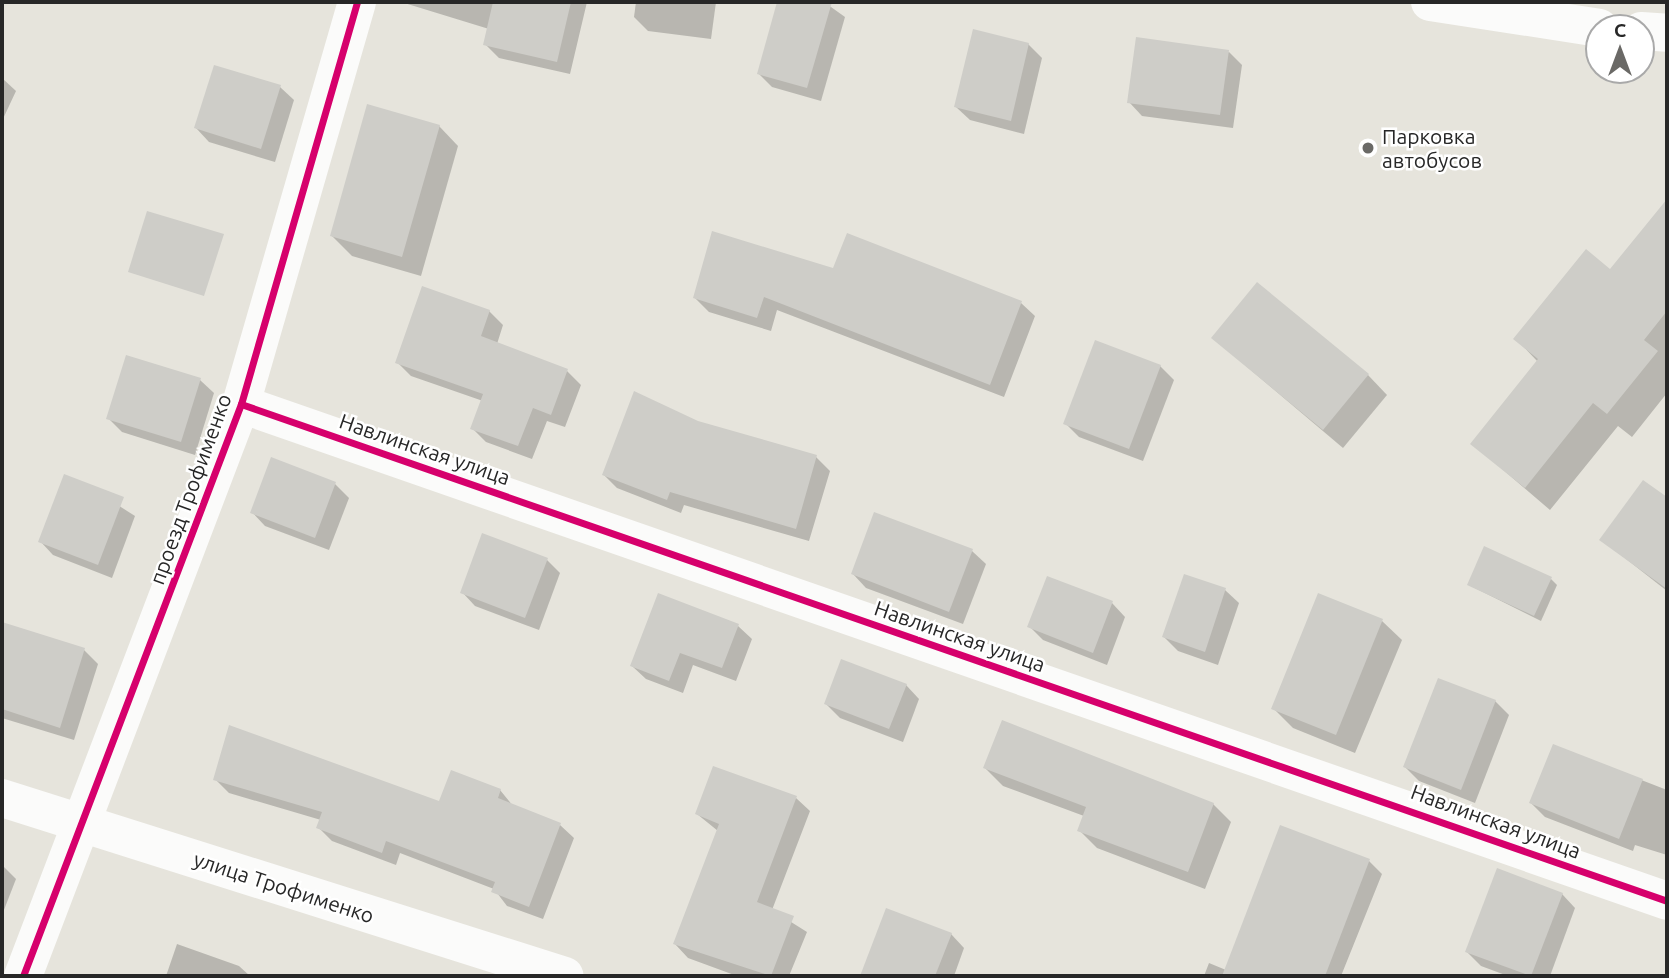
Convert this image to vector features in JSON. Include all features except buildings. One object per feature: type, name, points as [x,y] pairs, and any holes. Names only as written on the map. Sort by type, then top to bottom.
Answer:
[{"type":"street","name":"проезд Трофименко","points":[[23,976],[85,823],[241,404],[357,2]]},
{"type":"street","points":[[1430,2],[1585,26]]},
{"type":"street","name":"Навлинская улица","points":[[241,404],[1667,901]]},
{"type":"street","name":"улица Трофименко","points":[[2,798],[565,976]]},
{"type":"cycle path","points":[[23,976],[241,404],[357,2]]},
{"type":"cycle path","points":[[241,404],[1667,901]]},
{"type":"place","name":"Парковка автобусов","points":[[1368,148]]}]
